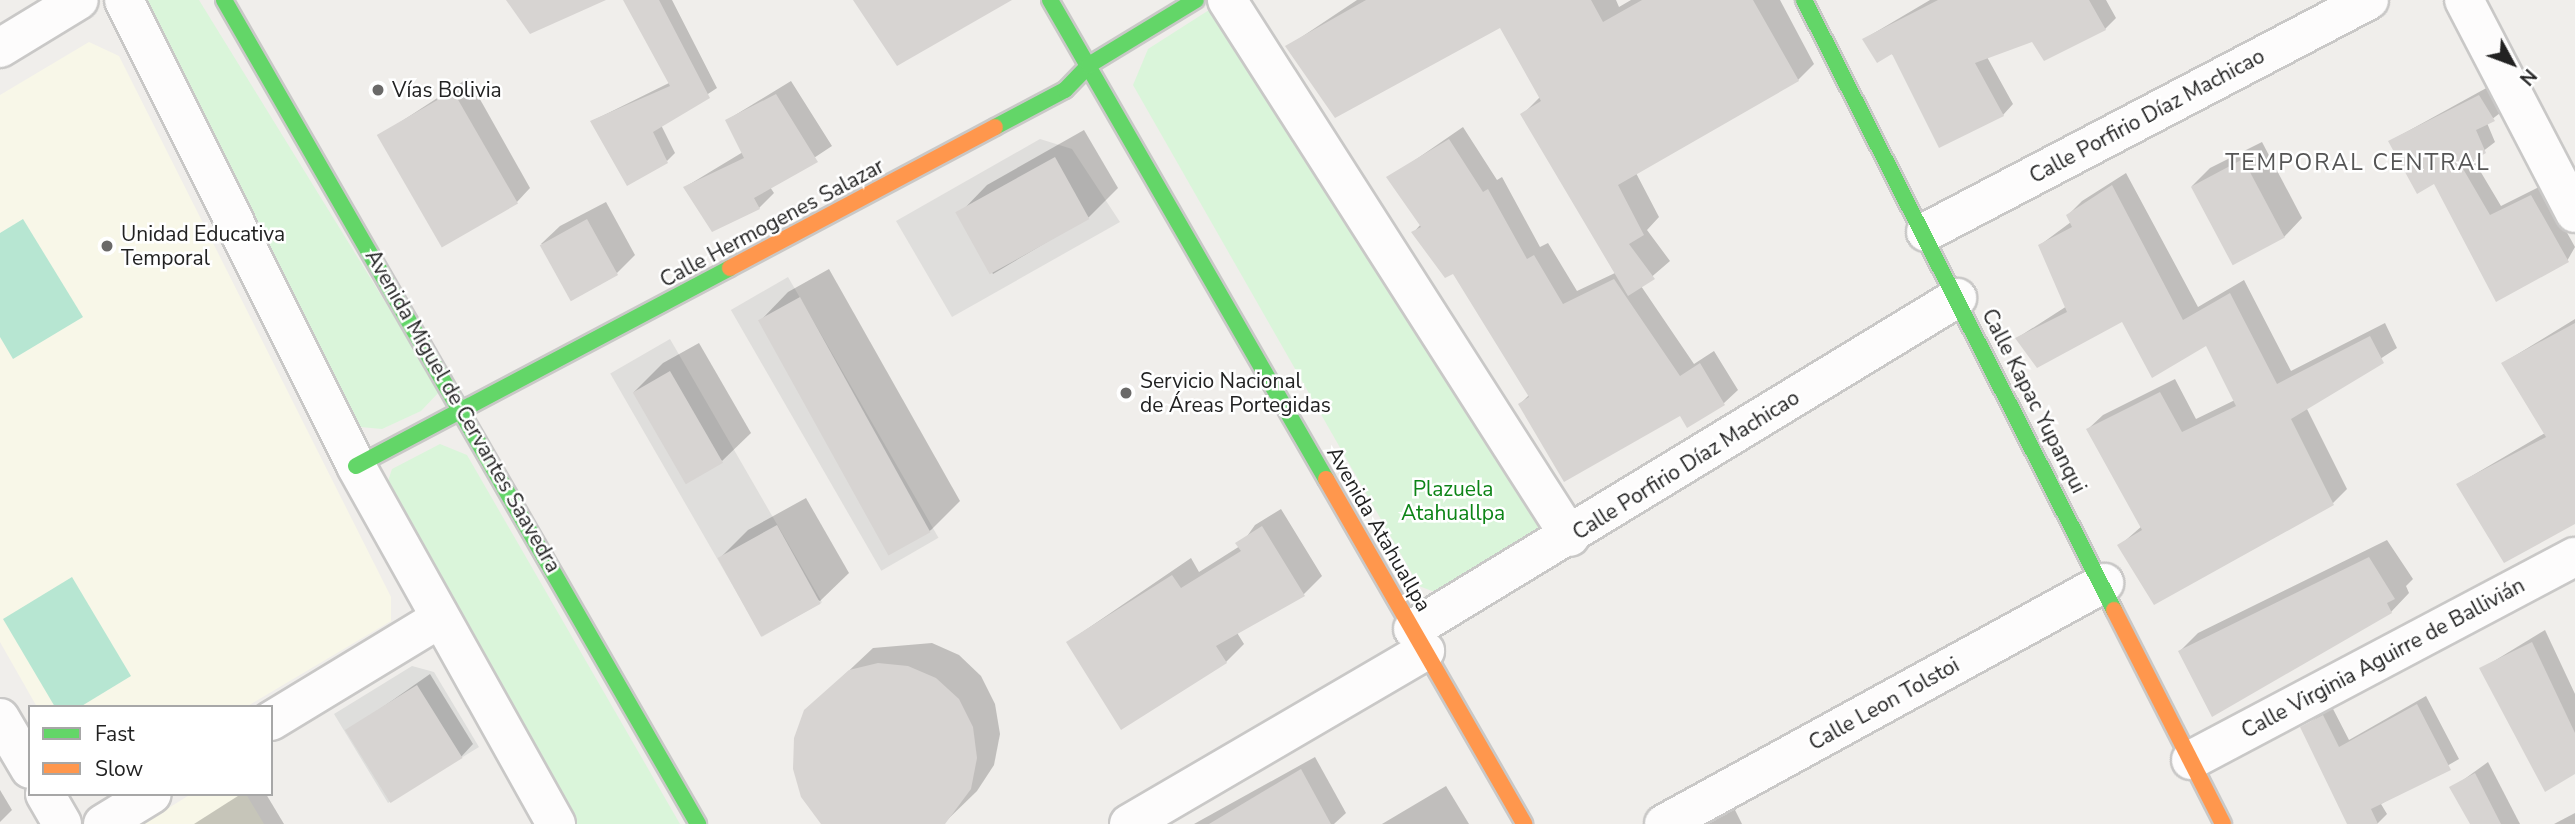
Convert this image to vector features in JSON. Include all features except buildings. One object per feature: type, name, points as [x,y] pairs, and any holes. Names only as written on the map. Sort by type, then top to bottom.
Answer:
[{"type":"street","points":[[0,48],[79,0]]},
{"type":"street","points":[[124,0],[356,466],[439,619],[556,824]]},
{"type":"street","name":"Avenida Miguel de Cervantes Saavedra","points":[[223,0],[461,408],[698,824]]},
{"type":"street","name":"Avenida Atahuallpa","points":[[1050,0],[1524,824]]},
{"type":"street","name":"Calle Hermogenes Salazar","points":[[356,466],[1065,90],[1089,65],[1196,0]]},
{"type":"street","points":[[1227,0],[1570,537]]},
{"type":"street","name":"Calle Kapac Yupanqui","points":[[1804,0],[1926,232],[2223,824]]},
{"type":"street","name":"Calle Porfirio Díaz Machicao","points":[[1926,232],[2369,0]]},
{"type":"street","points":[[2464,0],[2575,212]]},
{"type":"street","name":"Calle Porfirio Díaz Machicao","points":[[1129,824],[1419,640],[1570,537],[1957,298]]},
{"type":"street","name":"Calle Virginia Aguirre de Ballivián","points":[[2190,760],[2575,557]]},
{"type":"street","name":"Calle Leon Tolstoi","points":[[1664,824],[2104,583]]},
{"type":"street","points":[[273,720],[439,619]]},
{"type":"street","points":[[0,718],[28,766]]},
{"type":"street","points":[[46,796],[62,824]]},
{"type":"street","points":[[103,824],[149,796]]},
{"type":"shaded area","points":[[89,42],[119,56],[391,597],[391,621],[249,705],[36,705],[0,642],[0,95]]},
{"type":"shaded area","points":[[1040,139],[1072,149],[1120,222],[952,317],[896,221]]},
{"type":"shaded area","points":[[788,277],[938,538],[881,571],[731,310]]},
{"type":"shaded area","points":[[670,339],[822,602],[762,637],[610,374]]},
{"type":"shaded area","points":[[412,666],[434,672],[479,747],[388,803],[334,714]]},
{"type":"shaded area","points":[[188,796],[247,796],[264,824],[143,824]]},
{"type":"green space","points":[[144,0],[199,0],[440,391],[421,411],[382,429],[360,427],[177,87]]},
{"type":"green space","name":"Plazuela Atahuallpa","points":[[1220,3],[1553,528],[1440,594],[1419,586],[1133,85],[1148,49]]},
{"type":"green space","points":[[23,219],[83,317],[13,359],[0,337],[0,233]]},
{"type":"green space","points":[[440,444],[467,455],[680,824],[574,824],[384,493],[392,469]]},
{"type":"green space","points":[[72,577],[131,676],[83,705],[54,705],[3,619]]},
{"type":"traffic: fast","points":[[224,0],[698,824]]},
{"type":"traffic: fast","points":[[1050,0],[1326,479]]},
{"type":"traffic: fast","points":[[995,127],[1065,90],[1089,65],[1196,0]]},
{"type":"traffic: fast","points":[[1804,0],[2114,610]]},
{"type":"traffic: fast","points":[[356,466],[730,268]]},
{"type":"traffic: slow","points":[[730,268],[995,127]]},
{"type":"traffic: slow","points":[[1326,479],[1524,824]]},
{"type":"traffic: slow","points":[[2114,610],[2223,824]]},
{"type":"place","name":"Vías Bolivia","points":[[378,90]]},
{"type":"place","name":"Unidad Educativa Temporal","points":[[107,246]]},
{"type":"place","name":"Servicio Nacional de Áreas Portegidas","points":[[1126,393]]},
{"type":"district","name":"TEMPORAL CENTRAL","points":[[2358,163]]}]
